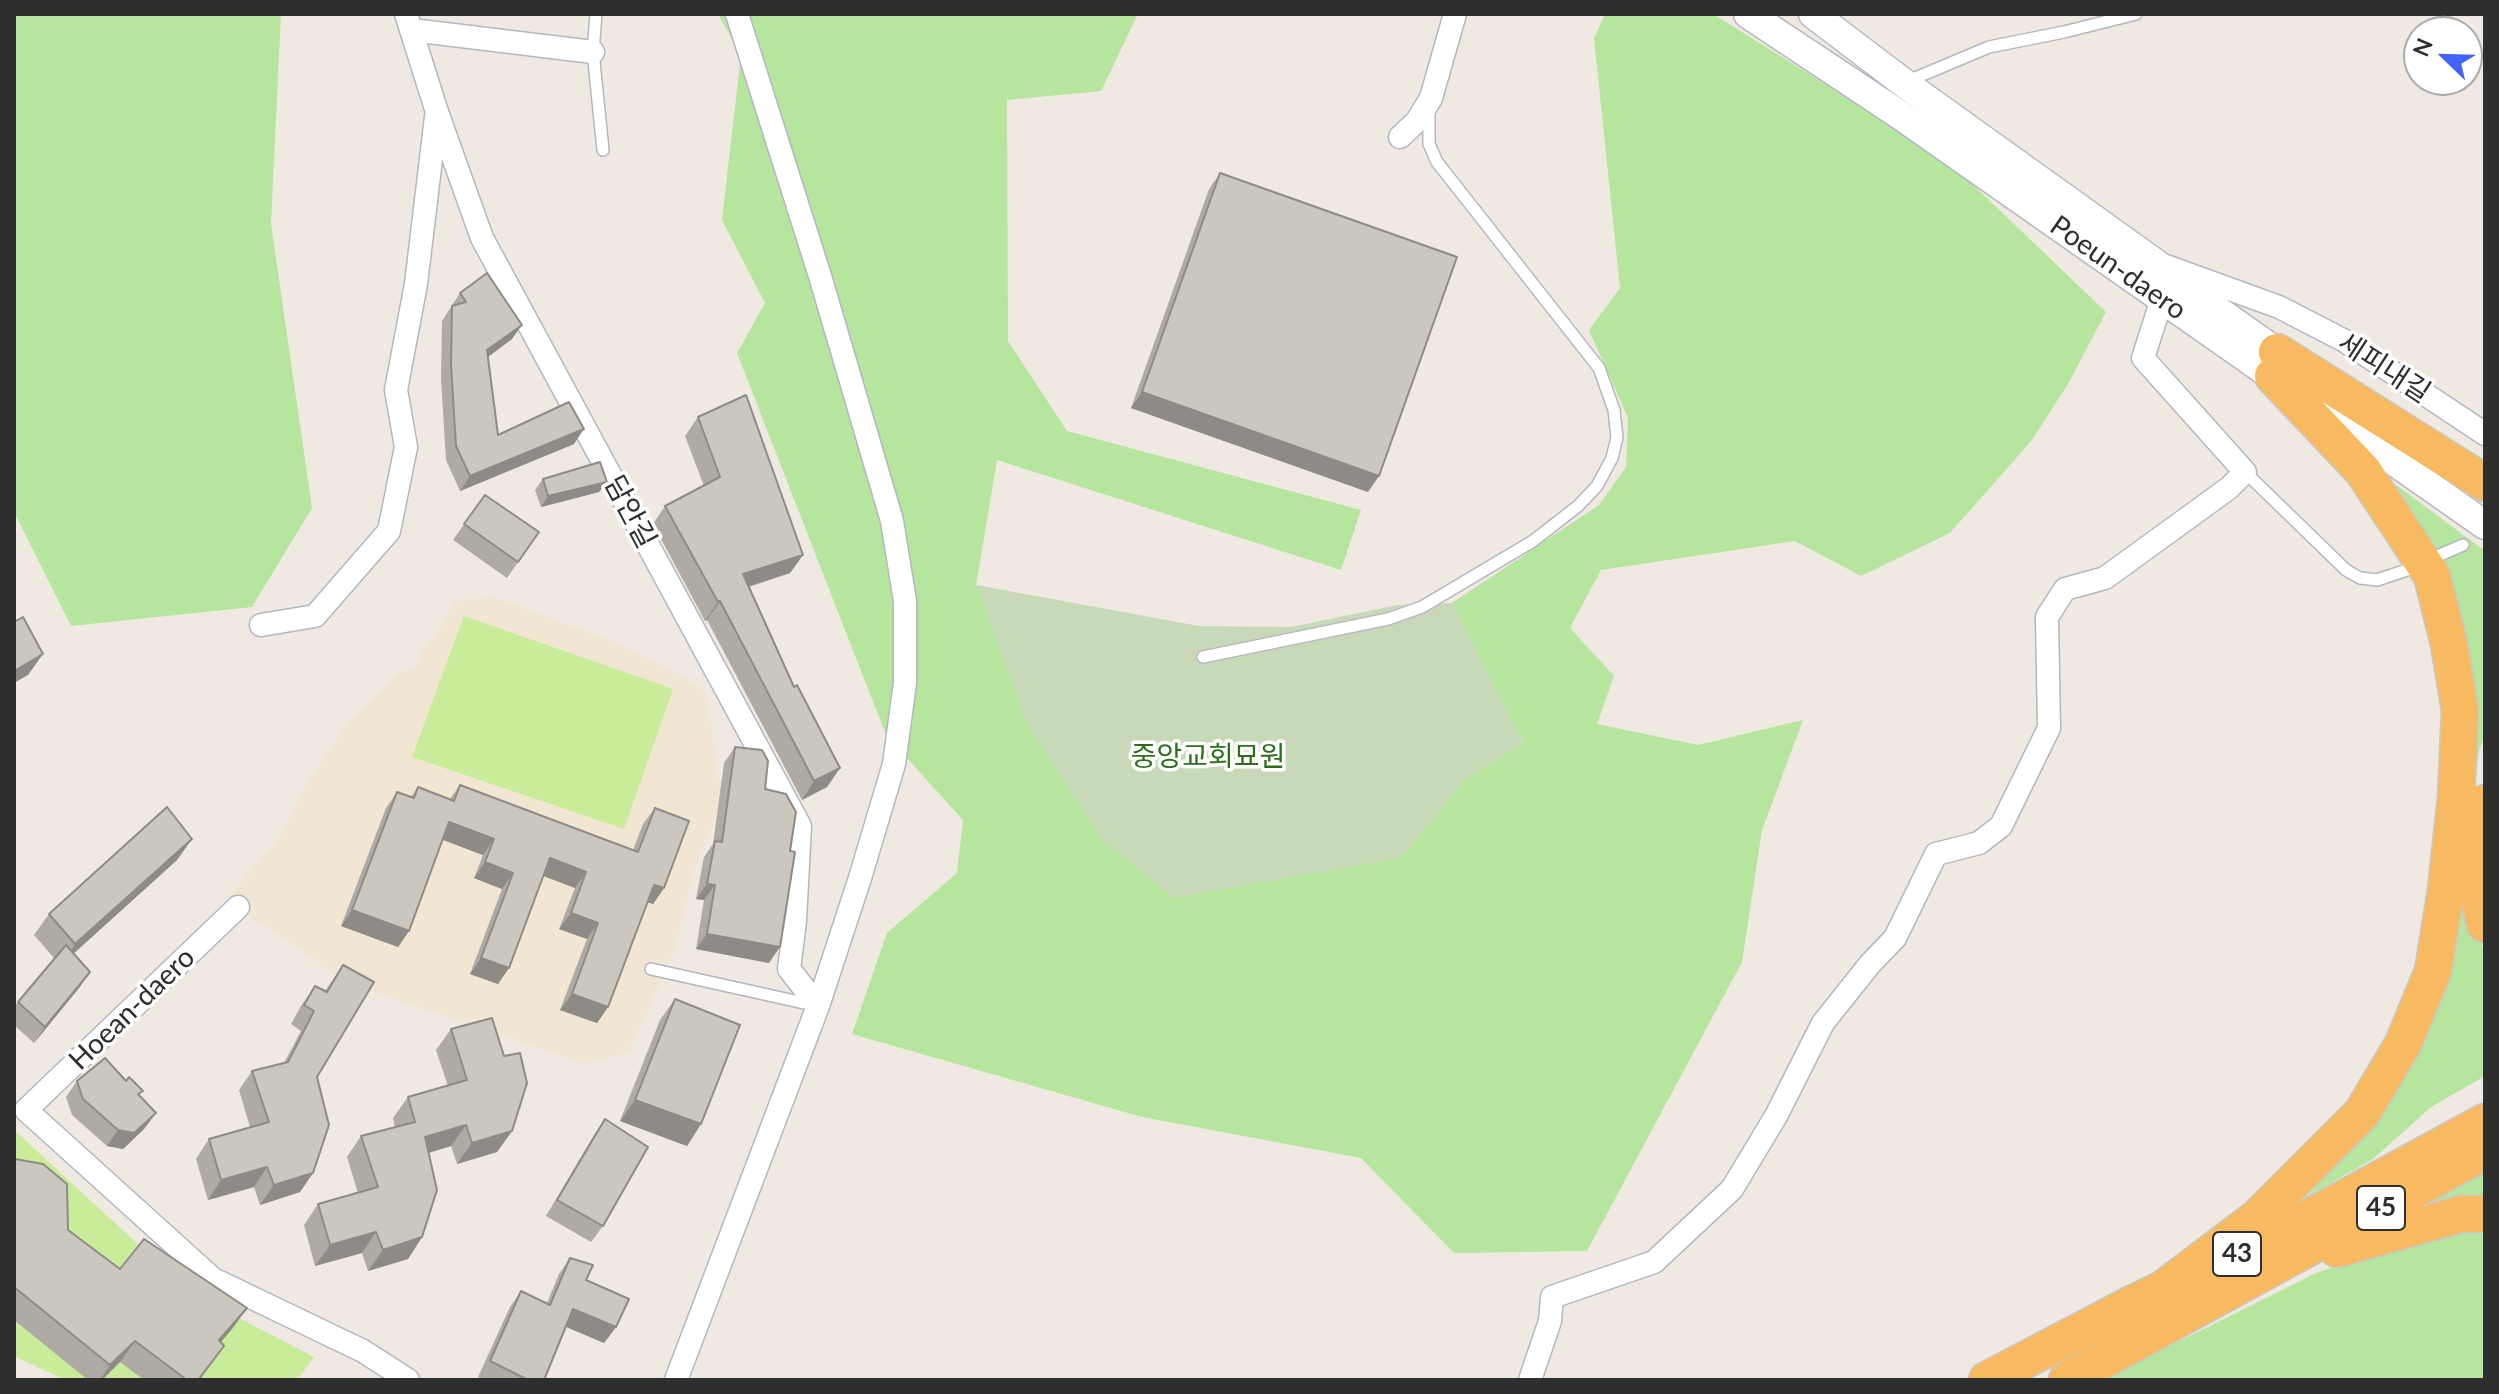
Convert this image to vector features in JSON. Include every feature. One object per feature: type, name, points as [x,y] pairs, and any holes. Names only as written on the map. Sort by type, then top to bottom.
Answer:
[{"type":"highway","points":[[2275,364],[2485,483]]},
{"type":"highway","points":[[2163,1289],[2258,1217],[2362,1113],[2403,1044],[2433,971],[2446,890],[2456,798],[2460,710],[2449,644],[2432,576],[2363,471],[2275,364]]},
{"type":"highway","points":[[2485,803],[2475,878],[2485,924]]},
{"type":"highway","name":"43","points":[[1987,1380],[2163,1289],[2288,1229],[2485,1122]]},
{"type":"highway","name":"45","points":[[2278,1266],[2485,1151]]},
{"type":"highway","points":[[2278,1266],[2461,1214],[2485,1214]]},
{"type":"highway","name":"43","points":[[2067,1380],[2278,1266]]},
{"type":"street","points":[[676,1380],[818,1006],[894,764],[905,683],[905,601],[892,521],[820,276],[737,14]]},
{"type":"street","points":[[1400,137],[1417,121],[1431,98],[1455,14]]},
{"type":"street","name":"Poeun-daero","points":[[1748,14],[1900,115],[2162,299],[2275,364],[2485,501]]},
{"type":"street","name":"Poeun-daero","points":[[1813,14],[2155,263],[2275,364],[2485,525]]},
{"type":"street","points":[[409,22],[593,52]]},
{"type":"street","name":"담안길","points":[[409,22],[482,238],[800,826],[789,969],[818,1006]]},
{"type":"street","points":[[261,625],[315,616],[389,531],[406,447],[396,390],[416,284],[437,112]]},
{"type":"street","name":"세피내길","points":[[2155,263],[2279,307],[2345,341],[2485,434]]},
{"type":"street","points":[[1530,1380],[1550,1321],[1552,1297],[1654,1262],[1732,1189],[1776,1116],[1823,1023],[1895,938],[1936,854],[1979,843],[2001,826],[2049,728],[2047,617],[2065,589],[2105,578],[2229,488],[2245,472],[2143,358],[2162,299]]},
{"type":"street","name":"Hoean-daero","points":[[238,907],[26,1110],[213,1279],[363,1351],[408,1380]]},
{"type":"lane","points":[[596,14],[593,52],[603,150]]},
{"type":"lane","points":[[1904,83],[1989,47],[2136,14]]},
{"type":"lane","points":[[1203,657],[1388,619],[1422,607],[1533,541],[1578,506],[1597,486],[1612,458],[1617,437],[1614,410],[1599,368],[1437,162],[1429,144],[1431,98]]},
{"type":"lane","points":[[2245,472],[2346,570],[2360,578],[2377,580],[2407,570]]},
{"type":"lane","points":[[2435,557],[2463,545]]},
{"type":"lane","points":[[651,969],[818,1006]]},
{"type":"shaded area","points":[[495,597],[623,645],[703,688],[710,719],[721,792],[715,820],[694,869],[675,949],[629,1052],[585,1064],[345,982],[270,928],[252,919],[227,896],[275,845],[309,781],[347,724],[402,671],[415,668],[423,649],[444,625],[453,601]]},
{"type":"green space","points":[[14,14],[281,14],[271,224],[312,508],[252,607],[71,626],[14,512]]},
{"type":"green space","points":[[718,14],[1138,14],[1101,91],[1007,100],[1008,341],[1067,431],[1361,510],[1341,570],[997,460],[976,585],[1401,858],[1465,779],[1523,743],[1452,603],[1599,505],[1626,467],[1628,418],[1589,330],[1620,288],[1594,38],[1605,14],[1713,14],[1947,160],[2106,312],[2068,384],[2032,440],[1950,533],[1861,576],[1795,541],[1601,570],[1570,628],[1614,676],[1597,724],[1698,745],[1803,720],[1762,830],[1742,962],[1587,1251],[1454,1253],[1361,1158],[1142,1117],[852,1034],[887,933],[957,873],[963,820],[886,735],[737,353],[765,303],[722,220],[741,55]]},
{"type":"green space","points":[[2376,470],[2485,551],[2485,735],[2479,750],[2467,858],[2471,917],[2485,953],[2485,1076],[2431,1107],[2373,1159],[2308,1196],[2402,1071],[2465,693]]},
{"type":"green space","name":"중앙교회묘원","points":[[976,585],[1199,626],[1291,627],[1398,605],[1452,603],[1523,743],[1465,779],[1401,858],[1174,898],[1101,839],[1026,722]]},
{"type":"green space","points":[[464,616],[673,689],[624,829],[412,757]]},
{"type":"green space","points":[[14,1130],[191,1293],[314,1357],[297,1380],[65,1380],[14,1356]]},
{"type":"green space","points":[[2485,1171],[2485,1196],[2416,1211]]},
{"type":"green space","points":[[2485,1230],[2485,1380],[2101,1380],[2316,1273],[2428,1235]]},
{"type":"building","points":[[1220,173],[1457,257],[1379,476],[1142,392]]},
{"type":"building","points":[[487,273],[522,325],[487,350],[498,435],[569,402],[584,429],[470,476],[456,446],[451,365],[452,306],[466,302],[460,293]]},
{"type":"building","points":[[746,395],[803,555],[743,574],[794,687],[797,685],[840,768],[814,781],[720,601],[665,506],[720,477],[698,417]]},
{"type":"building","points":[[600,462],[607,482],[548,496],[543,479]]},
{"type":"building","points":[[485,495],[539,532],[518,562],[464,524]]},
{"type":"building","points":[[23,617],[43,654],[14,671],[14,622]]},
{"type":"building","points":[[735,747],[762,750],[768,761],[765,789],[786,794],[796,812],[790,851],[795,852],[780,947],[707,934],[715,885],[707,884],[715,841],[722,842]]},
{"type":"building","points":[[460,785],[638,852],[655,808],[689,821],[664,888],[654,885],[608,1007],[572,994],[598,923],[571,913],[586,872],[550,858],[509,968],[481,958],[513,873],[485,862],[494,839],[449,822],[409,931],[352,910],[397,792],[414,798],[418,787],[454,801]]},
{"type":"building","points":[[167,807],[192,839],[75,944],[49,914]]},
{"type":"building","points":[[66,945],[90,972],[45,1027],[18,1002]]},
{"type":"building","points":[[343,965],[374,982],[317,1077],[329,1125],[313,1173],[274,1185],[267,1167],[221,1180],[209,1139],[269,1122],[252,1071],[288,1062],[314,1011],[304,1005],[315,986],[327,992]]},
{"type":"building","points":[[675,999],[740,1025],[701,1124],[635,1100]]},
{"type":"building","points":[[492,1018],[504,1056],[520,1053],[527,1083],[512,1131],[472,1143],[466,1125],[425,1137],[437,1190],[422,1237],[383,1250],[376,1232],[330,1245],[318,1204],[378,1187],[361,1136],[415,1122],[408,1097],[467,1080],[451,1029]]},
{"type":"building","points":[[105,1058],[126,1081],[129,1077],[143,1091],[138,1094],[156,1113],[134,1133],[118,1130],[83,1099],[77,1081]]},
{"type":"building","points":[[605,1119],[648,1147],[603,1226],[557,1200]]},
{"type":"building","points":[[15,1159],[43,1164],[67,1184],[68,1230],[120,1269],[144,1239],[247,1308],[219,1340],[224,1346],[198,1380],[187,1380],[135,1341],[110,1365],[14,1287]]},
{"type":"building","points":[[570,1258],[593,1265],[586,1280],[629,1299],[616,1327],[573,1309],[544,1380],[528,1380],[490,1361],[521,1291],[550,1305]]}]
